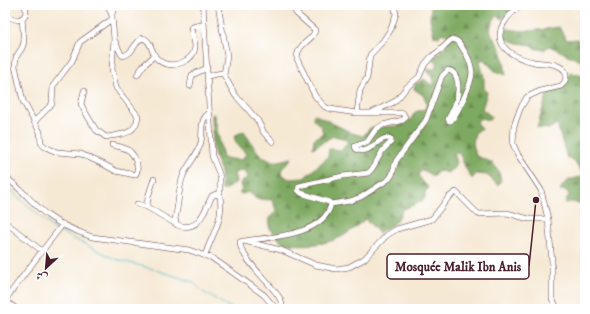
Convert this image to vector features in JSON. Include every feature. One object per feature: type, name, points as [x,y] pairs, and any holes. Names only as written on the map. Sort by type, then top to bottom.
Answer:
[{"type":"main road","points":[[5,301],[15,309]]},
{"type":"street","points":[[5,16],[18,20],[22,18],[26,14],[26,5]]},
{"type":"street","points":[[84,91],[81,104],[96,130],[106,137],[130,132],[137,124],[138,116],[116,88],[112,69],[114,39],[112,18],[108,5]]},
{"type":"street","points":[[34,122],[52,104],[54,86],[72,61],[80,42],[112,18],[114,5]]},
{"type":"street","points":[[203,5],[212,156],[220,176],[221,209],[218,224],[210,240],[205,256]]},
{"type":"street","points":[[218,5],[227,56],[224,75],[234,96],[258,121],[264,133],[273,142]]},
{"type":"street","points":[[291,5],[297,14],[315,30],[313,36],[300,48],[297,54],[297,59],[315,96],[325,107],[357,113],[371,113],[404,113],[405,117],[403,120],[383,125],[376,129],[367,142],[355,146],[356,150],[365,151],[381,140],[388,138],[391,139],[391,142],[383,150],[368,174],[343,176],[299,186],[298,190],[301,193],[331,204],[350,201],[360,197],[389,179],[392,175],[396,161],[426,120],[442,76],[448,70],[455,73],[458,94],[448,119],[451,121],[465,95],[472,72],[467,55],[458,41],[452,39],[432,56],[425,64],[419,78],[406,88],[400,97],[394,102],[371,113]]},
{"type":"street","points":[[357,113],[360,90],[367,78],[370,55],[383,41],[391,29],[396,14],[394,5]]},
{"type":"street","points":[[521,5],[503,24],[500,36],[501,44],[505,49],[515,55],[535,63],[545,63],[562,68],[566,77],[566,80],[561,86],[540,91],[527,98],[520,109],[514,126],[513,144],[518,156],[541,190],[548,219],[552,262],[552,299],[558,309]]},
{"type":"street","points":[[22,18],[24,42],[22,48],[16,56],[15,66],[23,101],[40,132],[44,147],[57,152],[81,154],[116,171],[135,175],[138,170],[138,166],[132,155],[125,148],[112,145]]},
{"type":"street","points":[[114,39],[123,56],[131,53],[139,40],[142,38],[146,39],[148,40],[154,56],[162,63],[167,65],[176,65],[181,64],[192,55],[194,51],[191,28],[194,26],[203,25]]},
{"type":"street","points":[[137,75],[144,65],[154,56]]},
{"type":"street","points":[[190,86],[192,75],[207,68]]},
{"type":"street","points":[[207,76],[222,73],[224,75]]},
{"type":"street","points":[[176,224],[174,219],[183,178],[187,167],[198,151],[201,141],[203,121],[205,116],[209,113]]},
{"type":"street","points":[[5,177],[48,215],[63,224],[92,237],[190,250],[212,258],[264,295],[276,309]]},
{"type":"street","points":[[148,207],[148,198],[154,179]]},
{"type":"street","points":[[244,240],[281,250],[316,265],[336,269],[349,267],[364,259],[387,235],[397,229],[432,219],[449,197],[456,192],[478,214],[507,213],[529,219],[548,219]]},
{"type":"street","points":[[137,204],[148,207],[176,224],[188,227],[197,224],[212,196],[216,194],[220,196]]},
{"type":"street","points":[[283,309],[280,298],[246,256],[240,246],[240,242],[244,240],[295,234],[310,228],[325,216],[330,209],[331,204]]},
{"type":"street","points":[[5,222],[42,250]]},
{"type":"street","points":[[5,301],[63,224]]},
{"type":"green space","points":[[430,5],[517,5],[502,19],[497,16],[491,26],[492,35],[502,53],[506,75],[495,71],[483,59],[480,61],[484,77],[484,88],[487,93],[482,109],[492,117],[488,120],[481,118],[478,120],[477,124],[482,128],[475,133],[473,143],[476,156],[490,162],[498,170],[501,180],[498,185],[487,175],[476,174],[472,179],[459,153],[454,153],[457,162],[455,168],[447,173],[442,171],[437,172],[433,177],[422,170],[418,175],[429,188],[425,192],[425,198],[420,202],[402,210],[396,222],[379,233],[365,219],[346,234],[329,242],[305,245],[282,243],[269,227],[270,218],[276,211],[273,200],[256,199],[249,192],[242,194],[239,193],[242,190],[240,183],[247,178],[244,170],[234,173],[236,182],[225,190],[221,190],[221,171],[216,160],[213,147],[212,115],[214,114],[223,158],[243,159],[246,154],[236,143],[234,136],[244,131],[260,154],[268,160],[277,161],[292,158],[281,170],[283,175],[289,179],[304,178],[328,157],[329,149],[341,150],[348,142],[343,138],[333,136],[313,148],[314,139],[323,133],[321,126],[314,120],[314,114],[352,133],[363,136],[370,128],[404,124],[411,119],[415,112],[425,109],[427,103],[423,95],[414,89],[415,84],[424,79],[434,87],[434,82],[427,69],[435,69],[438,62],[431,60],[444,48],[450,36],[441,33],[439,37],[434,36],[430,18]]},
{"type":"green space","points":[[559,27],[567,40],[578,39],[580,50],[585,50],[585,73],[581,61],[549,46],[544,50],[533,48],[532,45],[518,43],[502,37],[504,28],[525,31]]},
{"type":"green space","points":[[570,72],[585,77],[585,176],[573,160],[567,158],[557,124],[549,129],[537,128],[548,92],[566,86]]},
{"type":"green space","points":[[581,177],[585,178],[585,202],[581,204],[572,202],[565,203],[569,195],[567,191],[560,190],[569,180]]},
{"type":"waterway","points":[[5,185],[55,230]]},
{"type":"waterway","points":[[60,232],[115,259],[193,282],[203,292],[233,309]]},
{"type":"place","name":"Mosquée Malik Ibn Anis","points":[[536,200]]}]
